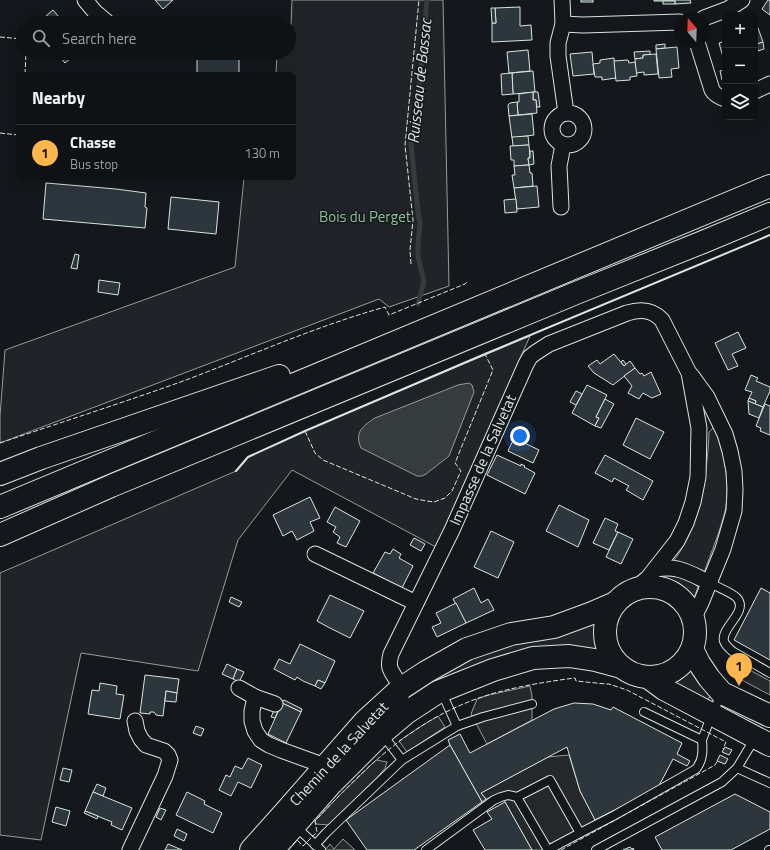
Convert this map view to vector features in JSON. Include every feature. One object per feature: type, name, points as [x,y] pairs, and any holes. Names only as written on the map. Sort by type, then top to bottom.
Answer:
[{"type":"main road","points":[[0,507],[770,186]]},
{"type":"main road","points":[[0,534],[126,480],[770,214]]},
{"type":"main road","points":[[0,474],[41,458],[317,362],[419,332]]},
{"type":"main road","points":[[643,587],[654,587],[665,590],[675,595],[686,605],[693,619],[695,634],[692,649],[685,661],[675,670],[662,676],[649,678],[629,673],[611,656],[605,643],[604,629],[607,615],[615,603],[623,595],[633,590],[643,587]]},
{"type":"main road","name":"Chemin de la Salvetat","points":[[251,850],[365,721],[400,689],[426,672],[467,649],[512,634],[554,627],[615,603]]},
{"type":"main road","points":[[692,649],[709,678],[722,693],[770,716]]},
{"type":"main road","name":"Chemin de la Salvetat","points":[[272,850],[330,785],[381,734],[406,713],[439,691],[494,670],[533,658],[569,656],[595,660],[621,667]]},
{"type":"main road","points":[[649,678],[664,689],[763,741]]},
{"type":"street","points":[[85,0],[100,16]]},
{"type":"street","points":[[562,0],[563,24],[558,43],[558,56],[566,113]]},
{"type":"street","points":[[710,16],[728,9],[742,0]]},
{"type":"street","points":[[563,24],[583,25],[674,22]]},
{"type":"street","points":[[699,48],[712,90],[714,94],[722,98]]},
{"type":"street","points":[[758,90],[770,84]]},
{"type":"street","points":[[566,113],[574,114],[580,117],[584,123],[585,129],[584,135],[580,141],[568,146],[557,141],[553,136],[552,130],[553,123],[556,118],[566,113]]},
{"type":"street","points":[[561,207],[559,166],[563,145]]},
{"type":"street","name":"Impasse de la Salvetat","points":[[406,713],[402,703],[398,682],[390,669],[391,654],[452,530],[530,357],[541,348],[549,344],[627,313],[636,310],[645,310],[658,316],[665,325],[689,373]]},
{"type":"street","points":[[633,590],[648,578],[677,541],[686,523],[693,502],[698,477],[699,428],[689,373]]},
{"type":"street","points":[[689,373],[707,397],[724,434],[730,451],[734,471],[735,490],[734,511],[723,549],[710,583],[693,619]]},
{"type":"street","points":[[315,554],[416,603]]},
{"type":"street","points":[[655,569],[677,569],[710,583]]},
{"type":"street","points":[[426,672],[439,691]]},
{"type":"street","points":[[239,688],[255,697],[275,704]]},
{"type":"street","points":[[255,697],[252,711],[252,721],[255,731],[261,740],[275,748],[325,766]]},
{"type":"street","points":[[130,850],[170,760],[164,751],[146,746],[136,731],[135,721]]},
{"type":"lane","points":[[710,583],[736,596],[740,602],[740,608],[723,636],[726,646],[770,673]]},
{"type":"lane","points":[[439,691],[457,726]]},
{"type":"lane","points":[[517,797],[548,850],[615,815],[696,769],[702,759],[702,740],[722,693]]},
{"type":"lane","points":[[294,826],[318,848],[326,833],[402,760],[457,726],[483,717],[532,704]]},
{"type":"lane","points":[[644,712],[702,740]]},
{"type":"lane","points":[[381,734],[402,760]]},
{"type":"lane","points":[[596,850],[722,782],[763,741]]},
{"type":"lane","points":[[737,768],[770,783]]},
{"type":"lane","points":[[426,850],[494,800],[508,795],[517,797],[550,780],[580,833]]},
{"type":"green space","name":"Bois du Perget","points":[[292,0],[443,0],[449,286],[389,307],[379,299],[0,443],[0,416],[5,350],[235,267],[244,180],[296,180],[296,72],[276,72],[277,60],[296,60],[296,16],[291,16]]},
{"type":"green space","points":[[530,336],[436,547],[292,470],[238,540],[198,671],[81,653],[41,840],[0,835],[0,573],[236,471],[248,457],[305,431]]},
{"type":"green space","points":[[713,428],[718,437],[724,458],[727,491],[725,511],[721,527],[704,573],[673,562],[688,538],[698,513],[706,474],[709,432]]},
{"type":"green space","points":[[673,574],[694,582],[698,587],[694,598],[678,585],[659,578],[665,575]]},
{"type":"green space","points":[[599,621],[598,630],[601,650],[589,648],[442,679],[441,675],[456,666],[496,648]]},
{"type":"green space","points":[[693,668],[710,695],[707,701],[668,684],[683,677]]},
{"type":"shaded area","points":[[469,383],[472,385],[474,392],[449,456],[426,474],[417,476],[361,448],[359,434],[363,427],[375,418],[458,385]]},
{"type":"shaded area","points":[[744,667],[770,681],[770,695],[738,678]]},
{"type":"shaded area","points":[[530,686],[532,696],[532,720],[487,744],[471,714],[477,699]]},
{"type":"shaded area","points":[[438,716],[445,727],[407,752],[399,741]]},
{"type":"shaded area","points":[[569,755],[580,791],[596,821],[543,850],[532,850],[500,793],[486,799],[481,793],[548,757]]},
{"type":"shaded area","points":[[376,760],[387,762],[385,768],[376,779],[329,825],[316,824],[315,821]]},
{"type":"shaded area","points":[[343,839],[355,850],[325,850],[330,844],[334,849]]},
{"type":"building","points":[[155,0],[173,0],[163,9]]},
{"type":"building","points":[[581,0],[593,0],[593,2],[581,2]]},
{"type":"building","points":[[654,0],[690,0],[691,3],[675,4],[675,1]]},
{"type":"building","points":[[768,0],[770,0],[770,15],[762,9]]},
{"type":"building","points":[[663,1],[675,1],[675,4],[663,4]]},
{"type":"building","points":[[520,7],[520,26],[531,25],[532,40],[492,42],[492,23],[496,23],[495,8]]},
{"type":"building","points":[[491,8],[495,8],[496,23],[492,23]]},
{"type":"building","points":[[53,10],[58,16],[46,16]]},
{"type":"building","points":[[758,28],[763,42],[758,44]]},
{"type":"building","points":[[722,42],[722,54],[719,43]]},
{"type":"building","points":[[763,42],[764,49],[758,51],[758,44]]},
{"type":"building","points":[[665,44],[665,48],[656,49],[656,45]]},
{"type":"building","points":[[677,48],[679,68],[671,69],[672,77],[659,78],[656,49]]},
{"type":"building","points":[[528,50],[530,71],[509,73],[507,52]]},
{"type":"building","points":[[650,51],[650,55],[643,55],[643,58],[635,59],[634,52]]},
{"type":"building","points":[[592,52],[594,74],[573,76],[570,54]]},
{"type":"building","points":[[656,54],[658,74],[644,75],[644,72],[636,73],[635,59],[643,58],[643,55]]},
{"type":"building","points":[[614,58],[616,78],[602,80],[602,77],[595,77],[593,64],[600,63],[600,60]]},
{"type":"building","points":[[197,60],[239,60],[239,72],[197,72]]},
{"type":"building","points":[[628,60],[629,63],[635,62],[637,76],[630,77],[630,80],[616,81],[614,61]]},
{"type":"building","points":[[533,71],[535,92],[513,94],[512,73]]},
{"type":"building","points":[[512,73],[513,94],[502,95],[501,74]]},
{"type":"building","points":[[533,92],[538,92],[540,107],[537,107],[536,100],[533,100]]},
{"type":"building","points":[[533,92],[533,100],[536,100],[537,113],[518,115],[517,102],[519,102],[519,94]]},
{"type":"building","points":[[517,102],[518,115],[509,116],[508,105],[510,103]]},
{"type":"building","points":[[532,114],[534,135],[512,138],[509,116]]},
{"type":"building","points":[[528,136],[529,145],[513,146],[512,137]]},
{"type":"building","points":[[529,145],[529,165],[514,166],[514,160],[511,160],[510,146]]},
{"type":"building","points":[[530,151],[533,151],[534,164],[529,165],[528,158],[530,158]]},
{"type":"building","points":[[529,165],[530,173],[532,173],[533,186],[514,188],[512,175],[515,175],[514,166]]},
{"type":"building","points":[[46,183],[146,193],[145,207],[147,208],[145,228],[43,219]]},
{"type":"building","points":[[537,186],[539,207],[517,209],[514,188]]},
{"type":"building","points":[[171,197],[219,202],[216,234],[168,229]]},
{"type":"building","points":[[516,199],[517,212],[505,213],[504,200]]},
{"type":"building","points":[[75,254],[79,255],[77,269],[71,268]]},
{"type":"building","points":[[99,280],[120,283],[118,295],[98,292]]},
{"type":"building","points":[[738,332],[746,348],[732,354],[738,366],[728,370],[715,343]]},
{"type":"building","points":[[614,354],[624,366],[630,361],[635,368],[613,385],[594,373],[588,366],[597,360],[600,364]]},
{"type":"building","points":[[623,360],[626,364],[624,366],[621,362]]},
{"type":"building","points":[[635,368],[644,376],[651,372],[661,394],[652,398],[643,393],[639,399],[628,393],[632,386],[624,376]]},
{"type":"building","points":[[751,375],[758,378],[756,381],[770,387],[770,391],[763,407],[755,404],[756,401],[749,398],[752,392],[745,390]]},
{"type":"building","points":[[587,385],[607,395],[596,417],[599,418],[595,426],[572,413]]},
{"type":"building","points":[[576,391],[582,394],[576,405],[570,402]]},
{"type":"building","points":[[749,398],[756,401],[755,404],[748,401]]},
{"type":"building","points":[[605,399],[614,404],[601,428],[595,426],[599,418],[596,417]]},
{"type":"building","points":[[748,401],[763,407],[759,418],[749,414]]},
{"type":"building","points":[[765,404],[770,406],[770,435],[760,431],[761,428],[756,426]]},
{"type":"building","points":[[636,418],[664,432],[650,459],[623,445]]},
{"type":"building","points":[[514,438],[539,450],[533,463],[508,451]]},
{"type":"building","points":[[497,455],[521,466],[521,464],[535,473],[525,494],[487,475]]},
{"type":"building","points":[[605,455],[653,481],[643,500],[626,490],[629,486],[614,478],[612,482],[595,473]]},
{"type":"building","points":[[310,497],[320,518],[310,522],[314,531],[297,540],[292,531],[283,536],[273,515]]},
{"type":"building","points":[[559,505],[589,520],[578,547],[546,531]]},
{"type":"building","points":[[335,507],[360,521],[346,547],[337,543],[340,537],[333,532],[336,527],[327,522]]},
{"type":"building","points":[[605,518],[618,524],[615,531],[618,532],[609,550],[593,543]]},
{"type":"building","points":[[491,531],[514,542],[498,578],[474,567]]},
{"type":"building","points":[[618,532],[633,539],[621,564],[606,557]]},
{"type":"building","points":[[414,538],[425,544],[421,551],[410,545]]},
{"type":"building","points":[[393,549],[401,554],[399,558],[413,566],[402,588],[373,573],[385,552],[390,554]]},
{"type":"building","points":[[474,588],[481,603],[488,599],[494,610],[466,623],[453,599]]},
{"type":"building","points":[[761,588],[770,593],[770,660],[734,640]]},
{"type":"building","points":[[330,595],[364,611],[350,638],[317,621]]},
{"type":"building","points":[[231,597],[242,602],[239,607],[229,602]]},
{"type":"building","points":[[456,603],[466,623],[437,637],[432,627],[441,623],[436,613]]},
{"type":"building","points":[[300,644],[335,661],[325,683],[318,680],[315,686],[297,677],[295,680],[274,669],[279,659],[290,664]]},
{"type":"building","points":[[227,664],[237,669],[233,679],[222,674]]},
{"type":"building","points":[[237,669],[244,672],[239,682],[233,679]]},
{"type":"building","points":[[145,675],[179,679],[177,693],[166,691],[163,716],[156,715],[154,712],[150,712],[150,714],[140,713]]},
{"type":"building","points":[[318,680],[325,683],[321,689],[315,686]]},
{"type":"building","points":[[100,683],[117,686],[116,694],[124,695],[120,719],[88,714],[92,690],[99,691]]},
{"type":"building","points":[[166,691],[177,693],[176,702],[165,701]]},
{"type":"building","points":[[279,699],[283,701],[275,718],[271,717]]},
{"type":"building","points":[[284,700],[302,709],[301,712],[282,703]]},
{"type":"building","points":[[282,703],[301,712],[286,743],[268,734]]},
{"type":"building","points":[[574,703],[593,704],[611,710],[613,707],[682,743],[677,754],[690,761],[687,766],[673,759],[660,783],[660,787],[595,820],[580,791],[567,747],[481,793],[486,799],[482,802],[448,740],[460,734],[470,753],[554,709]]},
{"type":"building","points":[[196,726],[204,729],[201,736],[193,733]]},
{"type":"building","points":[[450,745],[482,802],[414,850],[367,850],[346,820]]},
{"type":"building","points":[[725,747],[732,750],[729,755],[722,752]]},
{"type":"building","points":[[720,755],[728,759],[725,764],[717,761]]},
{"type":"building","points":[[248,758],[262,765],[251,788],[238,782],[231,796],[219,790],[226,775],[230,777],[235,766],[242,769]]},
{"type":"building","points":[[63,768],[72,770],[69,782],[60,780]]},
{"type":"building","points":[[97,784],[106,788],[103,796],[93,792]]},
{"type":"building","points":[[93,792],[132,808],[122,830],[111,825],[112,822],[85,811]]},
{"type":"building","points":[[187,792],[205,801],[204,804],[222,813],[213,833],[176,815]]},
{"type":"building","points":[[735,794],[770,812],[770,829],[731,850],[662,850],[655,837]]},
{"type":"building","points":[[505,802],[532,850],[485,850],[473,830],[492,819],[487,812]]},
{"type":"building","points":[[56,807],[70,811],[66,826],[52,822]]},
{"type":"building","points":[[160,808],[166,810],[161,820],[156,817]]},
{"type":"building","points":[[85,811],[98,816],[97,819],[84,813]]},
{"type":"building","points":[[177,829],[187,834],[184,841],[174,836]]},
{"type":"building","points":[[168,844],[182,850],[165,850]]},
{"type":"building","points":[[630,847],[634,850],[623,850]]},
{"type":"waterway","name":"Ruisseau de Bassac","points":[[418,304],[424,281],[418,257],[420,223],[411,144],[416,120],[427,0]]},
{"type":"fence","points":[[411,264],[410,250],[413,220],[405,145],[419,0]]},
{"type":"fence","points":[[0,37],[16,38]]},
{"type":"fence","points":[[25,72],[26,60]]},
{"type":"fence","points":[[0,133],[16,135]]},
{"type":"fence","points":[[0,443],[186,380],[334,323],[385,307],[389,315],[467,282]]},
{"type":"fence","points":[[305,431],[315,453],[323,460],[416,499],[434,502],[445,498],[452,491],[461,471],[455,463],[493,370],[485,354]]},
{"type":"fence","points":[[288,850],[297,840],[303,846],[317,832],[315,821],[369,767],[408,735],[429,721],[452,709],[486,695],[509,689],[575,678],[576,681],[609,684],[627,690],[726,742],[723,749]]},
{"type":"fence","points":[[561,850],[715,765],[718,760]]},
{"type":"wall","points":[[236,471],[248,457],[305,431],[770,235]]},
{"type":"place","name":"Chasse","points":[[739,686]]}]
